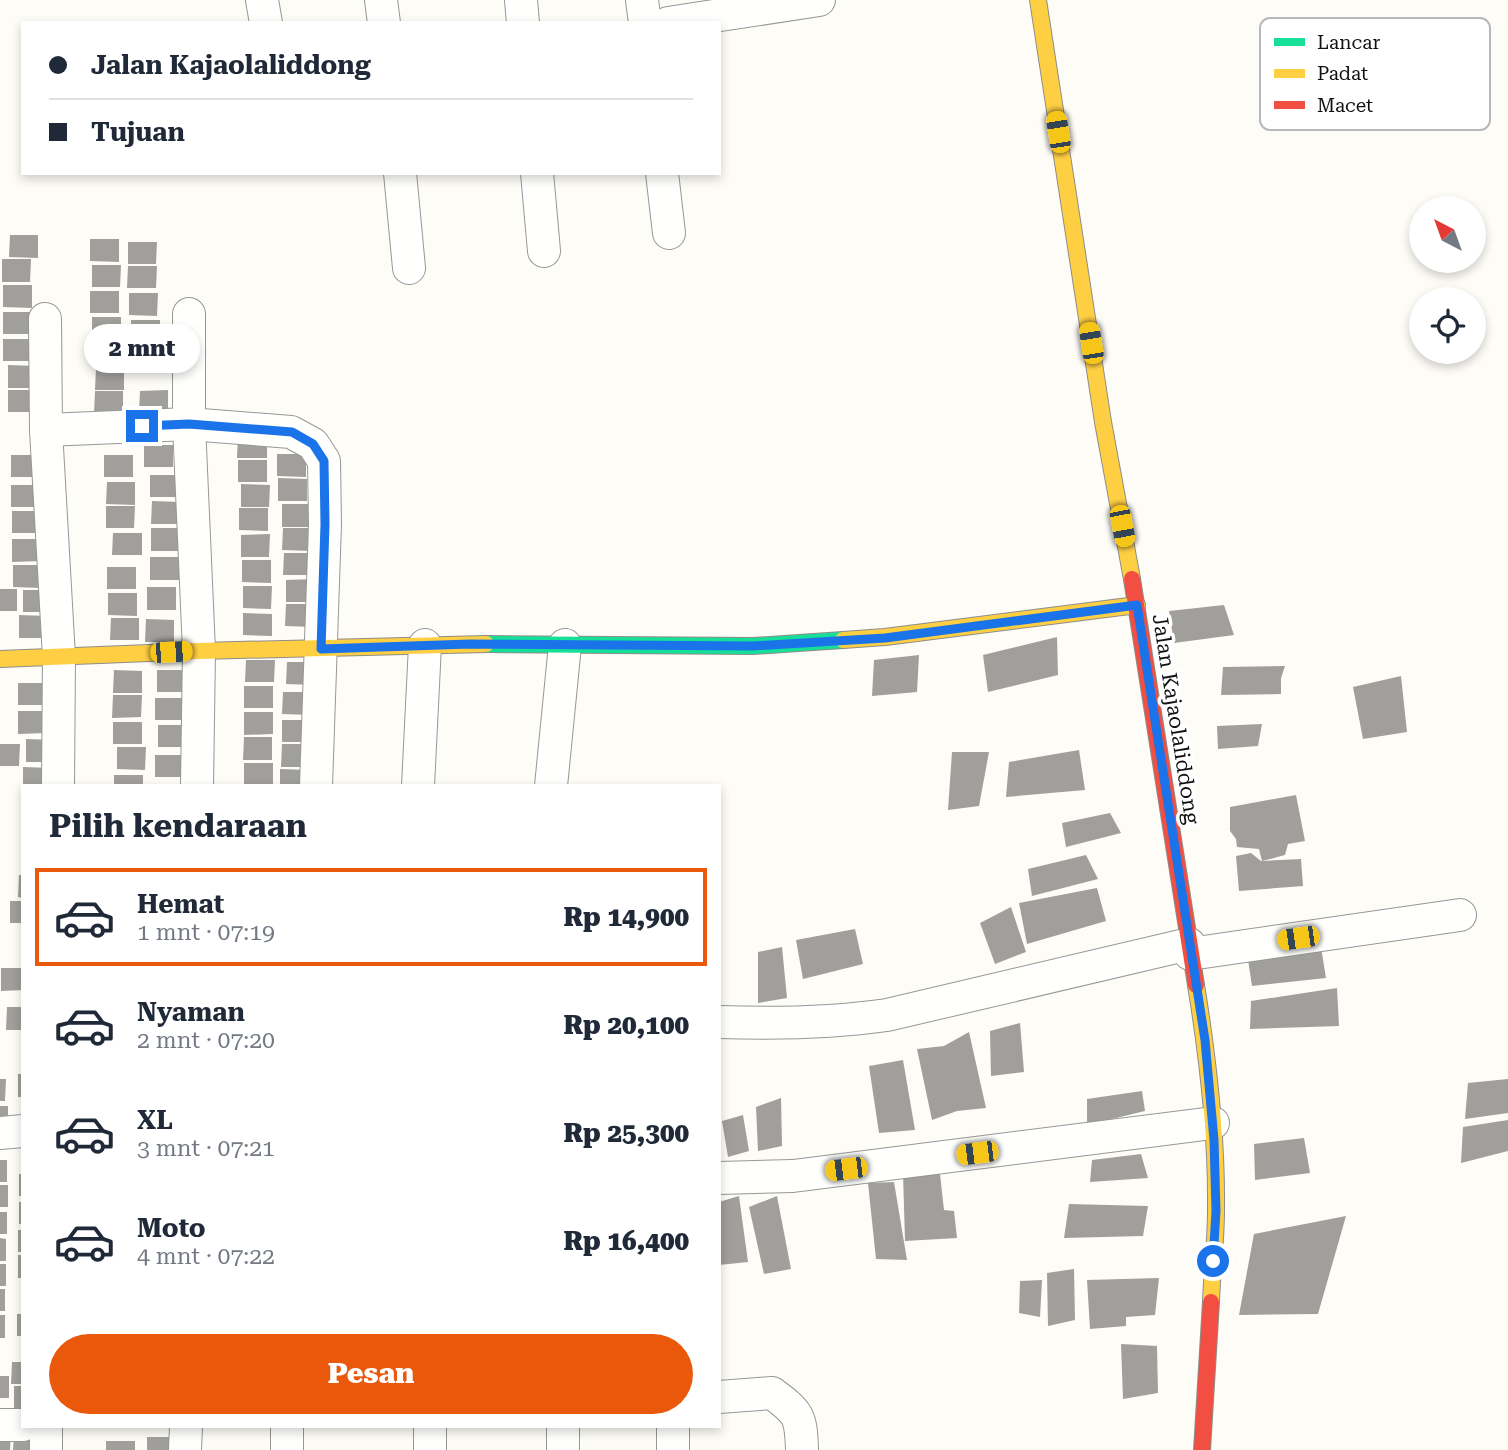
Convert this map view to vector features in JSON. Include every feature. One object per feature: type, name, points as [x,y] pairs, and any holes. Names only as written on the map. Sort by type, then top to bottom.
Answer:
[{"type":"street","points":[[262,0],[266,21]]},
{"type":"street","points":[[382,0],[384,21]]},
{"type":"street","points":[[520,0],[523,21]]},
{"type":"street","points":[[642,0],[645,21]]},
{"type":"street","name":"Jalan Kajaolaliddong","points":[[1038,0],[1103,422],[1137,605],[1205,1040],[1213,1123],[1216,1211],[1202,1450]]},
{"type":"street","points":[[679,21],[802,1]]},
{"type":"street","points":[[400,175],[409,268]]},
{"type":"street","points":[[537,175],[544,251]]},
{"type":"street","points":[[662,175],[669,233]]},
{"type":"street","points":[[189,314],[189,424],[199,651],[197,784]]},
{"type":"street","points":[[45,319],[46,430],[60,657],[58,784]]},
{"type":"street","points":[[46,430],[189,424],[292,432],[313,444],[324,461],[325,524],[316,784]]},
{"type":"street","points":[[0,659],[425,645],[753,646],[885,638],[1137,605]]},
{"type":"street","points":[[418,784],[425,645]]},
{"type":"street","points":[[551,784],[565,645]]},
{"type":"street","points":[[721,1022],[840,1022],[887,1015],[1189,949],[1460,915]]},
{"type":"street","points":[[721,1178],[793,1175],[1213,1123]]},
{"type":"street","points":[[0,1133],[21,1131]]},
{"type":"street","points":[[721,1397],[772,1393],[791,1407],[801,1423],[802,1450]]},
{"type":"street","points":[[0,1424],[21,1425]]},
{"type":"street","points":[[46,1428],[46,1450]]},
{"type":"street","points":[[185,1450],[186,1428]]},
{"type":"street","points":[[287,1428],[287,1450]]},
{"type":"street","points":[[429,1450],[430,1428]]},
{"type":"street","points":[[563,1428],[563,1450]]},
{"type":"street","points":[[673,1428],[673,1450]]},
{"type":"building","points":[[10,235],[38,235],[38,258],[9,257]]},
{"type":"building","points":[[90,239],[119,239],[119,262],[90,261]]},
{"type":"building","points":[[128,242],[157,242],[156,264],[128,264]]},
{"type":"building","points":[[2,259],[31,259],[30,282],[2,282]]},
{"type":"building","points":[[92,265],[121,265],[120,287],[92,287]]},
{"type":"building","points":[[128,266],[157,266],[156,288],[127,288]]},
{"type":"building","points":[[3,285],[32,285],[32,308],[3,307]]},
{"type":"building","points":[[90,291],[119,291],[119,313],[90,313]]},
{"type":"building","points":[[129,293],[158,293],[157,316],[129,315]]},
{"type":"building","points":[[3,312],[32,312],[32,334],[3,334]]},
{"type":"building","points":[[92,317],[121,317],[121,340],[92,339]]},
{"type":"building","points":[[131,320],[160,320],[160,342],[131,342]]},
{"type":"building","points":[[3,339],[32,339],[32,361],[3,361]]},
{"type":"building","points":[[93,342],[122,342],[122,365],[93,365]]},
{"type":"building","points":[[133,348],[162,348],[162,371],[133,370]]},
{"type":"building","points":[[8,365],[37,366],[37,388],[8,388]]},
{"type":"building","points":[[96,367],[124,367],[124,390],[95,390]]},
{"type":"building","points":[[8,390],[36,390],[36,412],[8,412]]},
{"type":"building","points":[[168,390],[168,413],[139,413],[140,391]]},
{"type":"building","points":[[95,391],[123,391],[123,414],[94,414]]},
{"type":"building","points":[[238,435],[267,436],[267,458],[237,458]]},
{"type":"building","points":[[144,445],[173,445],[173,467],[144,467]]},
{"type":"building","points":[[277,454],[306,454],[306,477],[277,476]]},
{"type":"building","points":[[11,455],[40,455],[40,477],[11,477]]},
{"type":"building","points":[[104,455],[133,455],[133,477],[104,477]]},
{"type":"building","points":[[238,460],[267,460],[267,482],[238,482]]},
{"type":"building","points":[[150,475],[179,475],[179,497],[150,497]]},
{"type":"building","points":[[278,478],[307,479],[307,501],[278,501]]},
{"type":"building","points":[[107,482],[135,482],[135,505],[106,504]]},
{"type":"building","points":[[241,484],[270,485],[269,507],[241,507]]},
{"type":"building","points":[[11,485],[40,485],[40,507],[11,507]]},
{"type":"building","points":[[152,501],[180,502],[180,524],[151,524]]},
{"type":"building","points":[[282,504],[311,504],[311,527],[282,527]]},
{"type":"building","points":[[106,506],[135,506],[134,528],[106,528]]},
{"type":"building","points":[[239,508],[268,508],[268,531],[239,530]]},
{"type":"building","points":[[12,511],[41,511],[41,533],[12,533]]},
{"type":"building","points":[[151,528],[180,528],[179,551],[151,551]]},
{"type":"building","points":[[283,528],[311,528],[312,551],[282,550]]},
{"type":"building","points":[[113,533],[142,533],[142,555],[112,555]]},
{"type":"building","points":[[270,534],[269,557],[241,557],[241,535]]},
{"type":"building","points":[[12,539],[41,539],[41,561],[12,562]]},
{"type":"building","points":[[284,553],[312,553],[312,575],[283,575]]},
{"type":"building","points":[[150,557],[179,557],[179,580],[150,580]]},
{"type":"building","points":[[242,560],[271,560],[271,583],[242,582]]},
{"type":"building","points":[[13,565],[42,565],[42,588],[13,587]]},
{"type":"building","points":[[107,567],[136,567],[136,589],[107,589]]},
{"type":"building","points":[[315,579],[315,602],[286,602],[286,580]]},
{"type":"building","points":[[243,586],[272,586],[271,609],[243,608]]},
{"type":"building","points":[[147,587],[176,587],[176,610],[147,610]]},
{"type":"building","points":[[0,589],[17,589],[17,611],[0,611]]},
{"type":"building","points":[[23,590],[53,590],[52,612],[23,612]]},
{"type":"building","points":[[108,593],[137,593],[137,616],[108,615]]},
{"type":"building","points":[[286,604],[315,604],[314,627],[285,626]]},
{"type":"building","points":[[1224,605],[1234,635],[1174,643],[1169,611]]},
{"type":"building","points":[[243,613],[272,614],[272,636],[243,635]]},
{"type":"building","points":[[19,615],[48,616],[47,638],[19,638]]},
{"type":"building","points":[[111,618],[139,618],[139,640],[110,640]]},
{"type":"building","points":[[146,619],[174,620],[174,642],[145,642]]},
{"type":"building","points":[[1057,637],[1058,675],[988,692],[983,655]]},
{"type":"building","points":[[919,655],[917,692],[872,696],[874,660]]},
{"type":"building","points":[[246,660],[275,660],[274,682],[245,682]]},
{"type":"building","points":[[287,662],[316,662],[315,685],[286,684]]},
{"type":"building","points":[[1285,666],[1281,678],[1281,694],[1221,695],[1223,667]]},
{"type":"building","points":[[114,670],[142,671],[142,693],[113,693]]},
{"type":"building","points":[[157,670],[186,670],[185,692],[157,692]]},
{"type":"building","points":[[1401,676],[1407,732],[1363,739],[1353,687]]},
{"type":"building","points":[[18,683],[47,683],[47,705],[18,705]]},
{"type":"building","points":[[244,686],[273,686],[273,708],[244,708]]},
{"type":"building","points":[[283,692],[311,692],[311,715],[282,714]]},
{"type":"building","points":[[113,695],[142,695],[141,717],[112,718]]},
{"type":"building","points":[[155,698],[184,698],[184,720],[155,720]]},
{"type":"building","points":[[18,711],[47,711],[47,733],[18,734]]},
{"type":"building","points":[[244,712],[273,712],[273,734],[244,735]]},
{"type":"building","points":[[282,720],[310,720],[310,742],[282,742]]},
{"type":"building","points":[[113,722],[142,722],[142,744],[113,744]]},
{"type":"building","points":[[1262,724],[1258,746],[1218,749],[1217,726]]},
{"type":"building","points":[[158,725],[187,725],[186,747],[158,747]]},
{"type":"building","points":[[244,737],[272,737],[272,760],[243,760]]},
{"type":"building","points":[[26,739],[55,740],[55,762],[26,762]]},
{"type":"building","points":[[0,744],[20,744],[19,766],[0,766]]},
{"type":"building","points":[[282,744],[310,744],[310,767],[281,767]]},
{"type":"building","points":[[117,747],[146,747],[145,770],[117,769]]},
{"type":"building","points":[[1079,750],[1085,790],[1006,797],[1009,762]]},
{"type":"building","points":[[952,752],[989,752],[979,806],[948,810]]},
{"type":"building","points":[[155,755],[185,755],[184,777],[155,777]]},
{"type":"building","points":[[244,763],[273,763],[273,784],[244,784]]},
{"type":"building","points":[[23,767],[52,768],[52,784],[23,784]]},
{"type":"building","points":[[280,769],[310,770],[309,784],[280,784]]},
{"type":"building","points":[[114,775],[143,775],[143,784],[114,784]]},
{"type":"building","points":[[1296,795],[1305,841],[1288,844],[1285,855],[1262,861],[1259,849],[1237,847],[1236,839],[1230,831],[1230,807]]},
{"type":"building","points":[[1110,813],[1121,833],[1066,847],[1062,823]]},
{"type":"building","points":[[1251,853],[1261,861],[1301,859],[1303,886],[1239,891],[1236,856]]},
{"type":"building","points":[[1086,855],[1098,879],[1032,896],[1028,869]]},
{"type":"building","points":[[19,875],[21,875],[21,898],[18,897]]},
{"type":"building","points":[[1097,888],[1106,921],[1027,944],[1019,903]]},
{"type":"building","points":[[10,901],[21,901],[21,923],[10,923]]},
{"type":"building","points":[[1011,907],[1026,952],[995,964],[980,923]]},
{"type":"building","points":[[855,929],[863,964],[803,979],[796,940]]},
{"type":"building","points":[[1320,941],[1326,978],[1252,986],[1247,953]]},
{"type":"building","points":[[782,947],[787,998],[758,1003],[758,952]]},
{"type":"building","points":[[1,968],[21,968],[21,990],[1,991]]},
{"type":"building","points":[[1337,988],[1339,1026],[1250,1029],[1251,1001]]},
{"type":"building","points":[[7,1007],[21,1007],[21,1030],[6,1030]]},
{"type":"building","points":[[1020,1023],[1024,1072],[991,1076],[990,1031]]},
{"type":"building","points":[[969,1032],[986,1108],[957,1111],[932,1120],[917,1049],[944,1046]]},
{"type":"building","points":[[903,1060],[915,1130],[879,1133],[869,1066]]},
{"type":"building","points":[[18,1074],[21,1074],[21,1097],[18,1097]]},
{"type":"building","points":[[0,1079],[6,1079],[5,1101],[0,1101]]},
{"type":"building","points":[[1508,1079],[1508,1113],[1465,1119],[1468,1083]]},
{"type":"building","points":[[1142,1091],[1145,1111],[1087,1125],[1087,1099]]},
{"type":"building","points":[[781,1098],[782,1146],[758,1151],[756,1107]]},
{"type":"building","points":[[0,1106],[8,1106],[8,1128],[0,1128]]},
{"type":"building","points":[[743,1115],[749,1151],[728,1157],[722,1121]]},
{"type":"building","points":[[1508,1120],[1508,1151],[1461,1163],[1463,1127]]},
{"type":"building","points":[[1304,1138],[1310,1173],[1255,1180],[1254,1144]]},
{"type":"building","points":[[1141,1154],[1148,1178],[1090,1182],[1092,1160]]},
{"type":"building","points":[[0,1160],[7,1160],[7,1182],[0,1182]]},
{"type":"building","points":[[939,1165],[944,1210],[954,1211],[957,1238],[905,1241],[903,1173]]},
{"type":"building","points":[[19,1174],[21,1174],[21,1196]]},
{"type":"building","points":[[894,1182],[907,1260],[876,1259],[868,1183]]},
{"type":"building","points":[[0,1185],[8,1185],[8,1207],[0,1207]]},
{"type":"building","points":[[739,1196],[748,1262],[721,1265],[721,1201]]},
{"type":"building","points":[[777,1196],[791,1269],[764,1274],[749,1207]]},
{"type":"building","points":[[19,1202],[21,1202],[21,1224]]},
{"type":"building","points":[[1069,1204],[1148,1206],[1143,1236],[1064,1238]]},
{"type":"building","points":[[0,1212],[7,1212],[7,1234],[0,1234]]},
{"type":"building","points":[[1346,1216],[1318,1314],[1239,1315],[1254,1234]]},
{"type":"building","points":[[18,1230],[21,1230],[21,1252],[18,1252]]},
{"type":"building","points":[[0,1238],[6,1239],[6,1261],[0,1261]]},
{"type":"building","points":[[18,1255],[21,1255],[21,1278],[18,1278]]},
{"type":"building","points":[[0,1264],[6,1264],[6,1286],[0,1286]]},
{"type":"building","points":[[1074,1269],[1075,1320],[1048,1326],[1047,1273]]},
{"type":"building","points":[[1159,1278],[1155,1315],[1126,1317],[1126,1326],[1090,1329],[1087,1280]]},
{"type":"building","points":[[1042,1280],[1040,1317],[1019,1313],[1020,1281]]},
{"type":"building","points":[[0,1289],[5,1289],[5,1311],[0,1311]]},
{"type":"building","points":[[17,1314],[21,1314],[21,1336],[17,1336]]},
{"type":"building","points":[[0,1315],[5,1315],[5,1338],[0,1338]]},
{"type":"building","points":[[1121,1344],[1157,1346],[1158,1393],[1123,1399]]},
{"type":"building","points":[[12,1362],[21,1362],[21,1384],[11,1384]]},
{"type":"building","points":[[0,1376],[9,1376],[9,1398],[0,1398]]},
{"type":"building","points":[[14,1386],[21,1386],[21,1408],[14,1408]]},
{"type":"building","points":[[0,1433],[11,1434],[10,1450],[0,1450]]},
{"type":"building","points":[[14,1436],[42,1437],[42,1450],[13,1450]]},
{"type":"building","points":[[147,1437],[176,1437],[176,1450],[147,1450]]},
{"type":"building","points":[[106,1441],[135,1441],[135,1450],[106,1450]]},
{"type":"traffic: fast","points":[[486,644],[753,646],[843,640]]},
{"type":"traffic: slow","points":[[1038,0],[1103,422],[1132,579]]},
{"type":"traffic: slow","points":[[843,640],[1137,605]]},
{"type":"traffic: slow","points":[[0,659],[486,644]]},
{"type":"traffic: slow","points":[[1196,985],[1208,1069],[1215,1154],[1216,1222],[1211,1302]]},
{"type":"traffic: jam","points":[[1132,579],[1196,985]]},
{"type":"traffic: jam","points":[[1202,1450],[1211,1302]]},
{"type":"route","points":[[142,426],[189,424],[292,432],[313,444],[324,461],[321,649],[470,644],[753,646],[885,638],[1137,605],[1205,1040],[1214,1140],[1216,1211],[1213,1261]]}]
